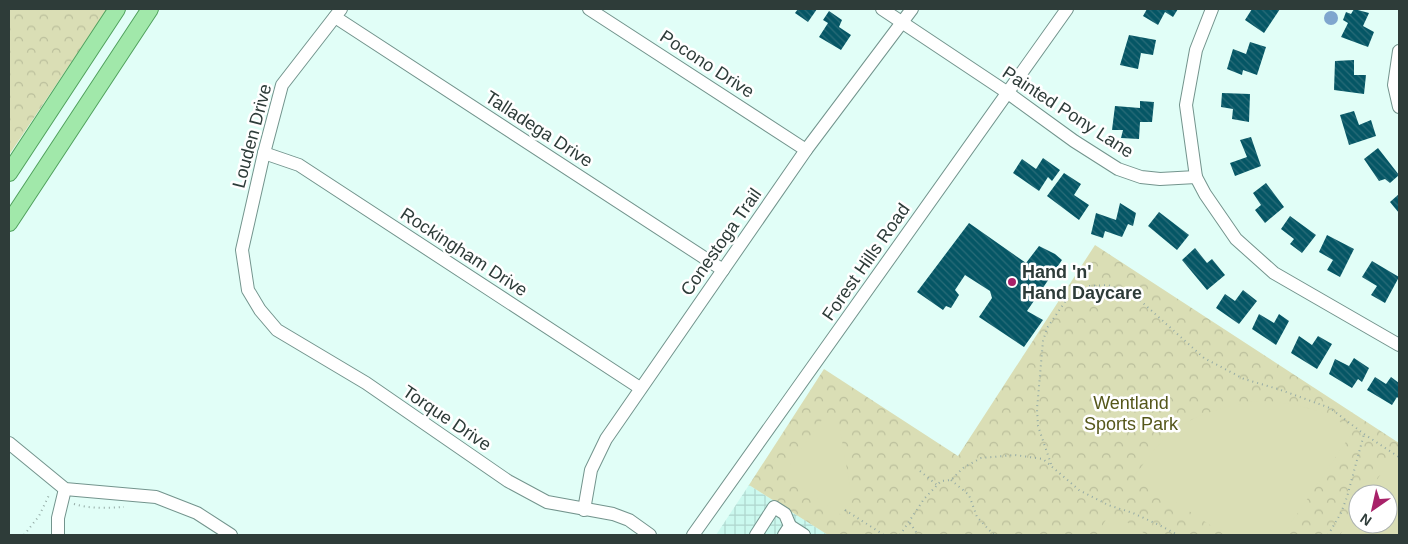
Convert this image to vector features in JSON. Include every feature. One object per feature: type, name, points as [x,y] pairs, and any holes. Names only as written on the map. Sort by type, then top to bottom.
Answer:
[{"type":"main road","points":[[9,173],[117,9]]},
{"type":"main road","points":[[9,223],[150,9]]},
{"type":"street","name":"Pocono Drive","points":[[589,9],[806,150]]},
{"type":"street","name":"Painted Pony Lane","points":[[882,9],[1008,93],[1074,141],[1118,169],[1141,177],[1160,179],[1196,177]]},
{"type":"street","name":"Conestoga Trail","points":[[584,510],[591,470],[606,439],[806,150],[912,9]]},
{"type":"street","name":"Forest Hills Road","points":[[693,535],[1068,9]]},
{"type":"street","points":[[1212,9],[1196,50],[1186,105],[1196,177],[1205,194],[1236,239],[1274,273],[1399,345]]},
{"type":"street","name":"Louden Drive","points":[[248,290],[242,250],[282,85],[338,13]]},
{"type":"street","name":"Talladega Drive","points":[[338,13],[723,270]]},
{"type":"street","points":[[1399,51],[1394,85],[1399,107]]},
{"type":"street","name":"Rockingham Drive","points":[[264,153],[299,165],[640,388]]},
{"type":"street","name":"Torque Drive","points":[[248,290],[260,310],[277,330],[366,383],[508,481],[547,502],[613,514],[629,520],[650,535]]},
{"type":"street","points":[[9,443],[64,494],[128,494],[156,497],[198,513],[231,535]]},
{"type":"street","points":[[58,535],[58,518],[64,494]]},
{"type":"street","points":[[756,535],[774,507],[785,514],[787,530],[804,535]]},
{"type":"path","points":[[1051,464],[1038,426],[1037,409],[1043,341],[1047,328],[1068,299],[1088,286],[1108,285],[1133,294],[1204,358],[1244,379],[1330,408],[1364,434],[1399,457]]},
{"type":"path","points":[[1328,535],[1341,513],[1347,498],[1364,434]]},
{"type":"path","points":[[951,480],[963,468],[981,458],[1015,456],[1043,458],[1079,490],[1108,505],[1133,513],[1178,535]]},
{"type":"path","points":[[920,471],[937,485]]},
{"type":"path","points":[[900,535],[924,499],[941,480],[951,480],[969,495],[977,517],[996,535]]},
{"type":"path","points":[[24,535],[39,516],[51,492],[64,494],[82,506],[108,508],[126,506]]},
{"type":"path","points":[[845,510],[884,535]]},
{"type":"path","points":[[910,522],[918,535]]},
{"type":"shaded area","points":[[749,485],[828,535],[716,535]]},
{"type":"green space","points":[[9,9],[107,9],[9,155]]},
{"type":"green space","name":"Wentland Sports Park","points":[[1095,245],[1399,443],[1399,535],[828,535],[749,485],[824,369],[958,456]]},
{"type":"green space","points":[[1255,401],[1295,405],[1318,411],[1354,430],[1283,535],[1225,535],[1135,475],[1158,445],[1182,425],[1217,410]]},
{"type":"green space","points":[[824,417],[840,429],[852,499],[841,515],[783,474]]},
{"type":"green space","points":[[1392,458],[1399,462],[1399,535],[1340,535],[1348,523],[1348,534],[1398,534],[1398,484],[1374,484]]},
{"type":"green space","points":[[1111,512],[1147,535],[1097,535]]},
{"type":"water","points":[[1328,11],[1334,11],[1338,18],[1334,25],[1328,25],[1324,21],[1324,15]]},
{"type":"building","points":[[798,9],[817,9],[808,22],[795,13]]},
{"type":"building","points":[[1147,9],[1178,9],[1173,17],[1165,12],[1158,25],[1143,16]]},
{"type":"building","points":[[1252,9],[1280,9],[1264,33],[1245,20]]},
{"type":"building","points":[[1354,9],[1369,13],[1363,26],[1374,32],[1368,47],[1341,37],[1348,23],[1343,20],[1346,12],[1351,14]]},
{"type":"building","points":[[829,11],[842,20],[839,27],[851,35],[841,50],[819,37],[828,23],[823,20]]},
{"type":"building","points":[[1129,35],[1156,40],[1153,55],[1141,53],[1138,69],[1120,65]]},
{"type":"building","points":[[1250,42],[1266,47],[1257,75],[1243,70],[1242,75],[1227,69],[1233,49],[1246,54]]},
{"type":"building","points":[[1354,60],[1354,75],[1366,75],[1364,94],[1334,90],[1335,61]]},
{"type":"building","points":[[1222,93],[1250,94],[1249,122],[1232,119],[1233,109],[1221,107]]},
{"type":"building","points":[[1140,101],[1154,102],[1152,122],[1140,122],[1139,139],[1121,138],[1123,130],[1112,130],[1115,106],[1140,108]]},
{"type":"building","points":[[1354,111],[1359,125],[1371,120],[1376,136],[1349,145],[1340,115]]},
{"type":"building","points":[[1251,137],[1261,166],[1235,176],[1230,163],[1247,157],[1240,140]]},
{"type":"building","points":[[1378,148],[1399,175],[1390,183],[1385,179],[1379,181],[1364,159]]},
{"type":"building","points":[[1043,158],[1060,170],[1052,181],[1048,177],[1039,191],[1013,173],[1022,159],[1036,169]]},
{"type":"building","points":[[1064,173],[1081,184],[1074,195],[1089,205],[1079,220],[1047,196]]},
{"type":"building","points":[[1266,183],[1284,207],[1265,223],[1255,210],[1261,205],[1253,193]]},
{"type":"building","points":[[1399,194],[1399,213],[1390,202]]},
{"type":"building","points":[[1120,203],[1136,213],[1133,226],[1128,224],[1122,237],[1105,231],[1103,238],[1091,234],[1096,213],[1116,220]]},
{"type":"building","points":[[1159,212],[1189,235],[1177,250],[1148,226]]},
{"type":"building","points":[[1290,216],[1316,235],[1302,253],[1290,244],[1294,239],[1281,229]]},
{"type":"building","name":"Hand 'n' Hand Daycare","points":[[969,223],[1026,263],[1039,246],[1062,260],[1027,311],[1043,320],[1024,347],[979,317],[992,298],[990,291],[965,275],[955,290],[959,295],[951,308],[946,306],[943,310],[917,292]]},
{"type":"building","points":[[1327,235],[1354,249],[1340,277],[1327,270],[1333,260],[1319,252]]},
{"type":"building","points":[[1195,248],[1207,263],[1212,259],[1225,275],[1207,290],[1182,260]]},
{"type":"building","points":[[1372,261],[1399,277],[1385,303],[1371,295],[1377,286],[1362,277]]},
{"type":"building","points":[[1243,290],[1257,301],[1239,324],[1216,308],[1225,294],[1235,301]]},
{"type":"building","points":[[1259,314],[1274,323],[1279,314],[1289,321],[1276,345],[1252,329]]},
{"type":"building","points":[[1299,336],[1312,345],[1318,336],[1332,344],[1317,369],[1291,353]]},
{"type":"building","points":[[1354,358],[1369,368],[1362,382],[1358,379],[1352,388],[1329,374],[1335,359],[1349,366]]},
{"type":"building","points":[[1375,377],[1386,384],[1391,377],[1399,383],[1399,399],[1397,397],[1392,405],[1367,390]]},
{"type":"place","name":"Hand 'n' Hand Daycare","points":[[1012,282]]}]
